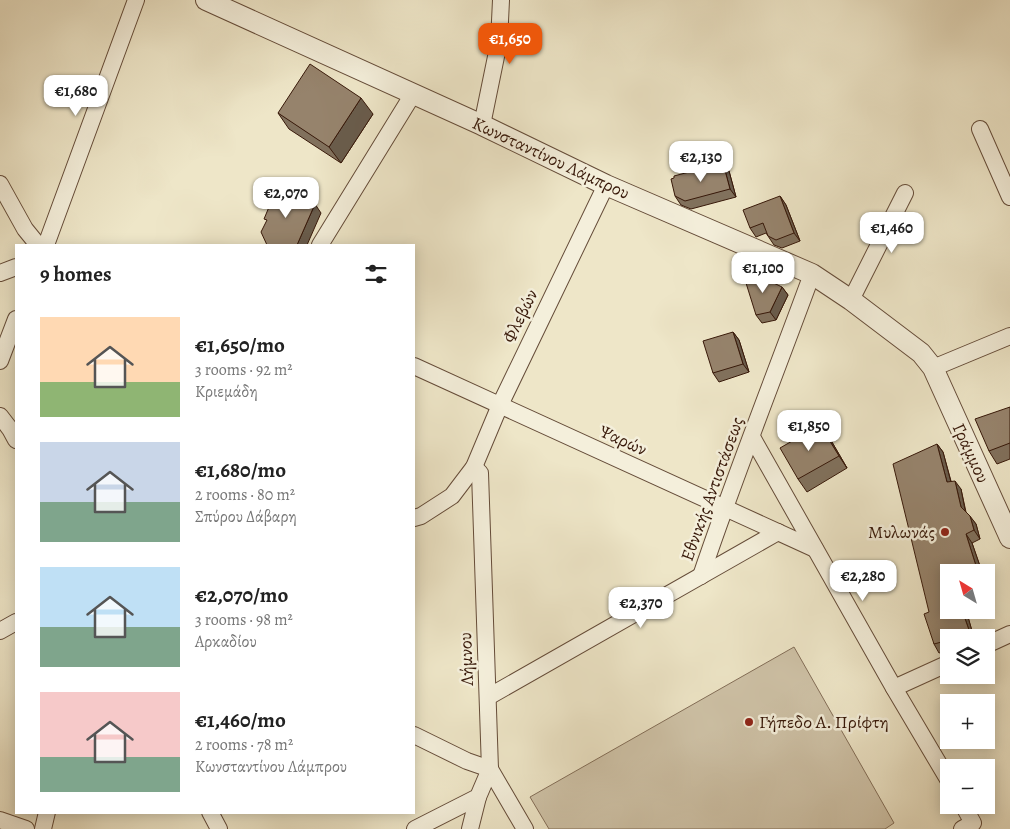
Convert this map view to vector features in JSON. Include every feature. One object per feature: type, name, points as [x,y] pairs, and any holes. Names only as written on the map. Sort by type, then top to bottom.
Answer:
[{"type":"street","points":[[46,244],[136,0]]},
{"type":"street","name":"Κωνσταντίνου Λάμπρου","points":[[206,0],[482,125],[606,184],[812,274],[851,300],[921,354],[933,368]]},
{"type":"street","points":[[482,125],[500,42],[501,0]]},
{"type":"street","points":[[321,244],[413,94]]},
{"type":"street","points":[[980,129],[1010,197]]},
{"type":"street","points":[[0,184],[25,230],[37,244]]},
{"type":"street","name":"Φλεβών","points":[[415,518],[422,516],[452,496],[474,467],[500,405],[606,184]]},
{"type":"street","points":[[851,300],[905,193]]},
{"type":"street","points":[[0,273],[15,267]]},
{"type":"street","name":"Εθνικής Αντιστάσεως","points":[[701,576],[724,509],[812,274]]},
{"type":"street","points":[[0,361],[15,323]]},
{"type":"street","points":[[933,368],[1010,336]]},
{"type":"street","name":"Ψαρών","points":[[415,366],[815,549]]},
{"type":"street","name":"Γράμμου","points":[[933,368],[1010,538]]},
{"type":"street","points":[[752,437],[940,766]]},
{"type":"street","name":"Λήμνου","points":[[474,467],[480,473],[490,769]]},
{"type":"street","points":[[488,697],[778,532]]},
{"type":"street","points":[[0,631],[15,623]]},
{"type":"street","points":[[995,641],[1010,634]]},
{"type":"street","points":[[894,688],[940,667]]},
{"type":"street","points":[[415,735],[490,769],[525,829]]},
{"type":"street","points":[[470,829],[478,797],[490,769]]},
{"type":"street","points":[[415,829],[478,797]]},
{"type":"street","points":[[42,829],[46,814]]},
{"type":"street","points":[[211,814],[219,829]]},
{"type":"street","points":[[0,820],[26,829]]},
{"type":"shaded area","name":"Γήπεδο Α. Πρίφτη","points":[[794,647],[894,823],[885,829],[549,829],[530,797]]},
{"type":"building","points":[[310,64],[361,98],[329,147],[278,113]]},
{"type":"building","points":[[723,163],[730,189],[685,201],[675,196],[671,179],[674,176]]},
{"type":"building","points":[[277,188],[315,204],[297,244],[267,244],[261,232],[267,220],[264,219]]},
{"type":"building","points":[[780,196],[794,233],[776,240],[768,236],[763,223],[750,228],[743,210]]},
{"type":"building","points":[[757,275],[782,287],[770,312],[756,315],[746,283]]},
{"type":"building","points":[[733,332],[743,364],[713,373],[703,341]]},
{"type":"building","points":[[1010,407],[1010,443],[989,451],[975,419]]},
{"type":"building","points":[[820,425],[839,456],[798,479],[780,448]]},
{"type":"building","name":"Μυλωνάς","points":[[937,444],[947,482],[955,481],[961,507],[970,516],[974,530],[966,534],[975,564],[940,564],[940,619],[965,619],[969,629],[940,629],[940,642],[934,644],[924,614],[929,612],[893,464]]},
{"type":"place","name":"Μυλωνάς","points":[[945,532]]},
{"type":"place","name":"Γήπεδο Α. Πρίφτη","points":[[749,722]]}]
